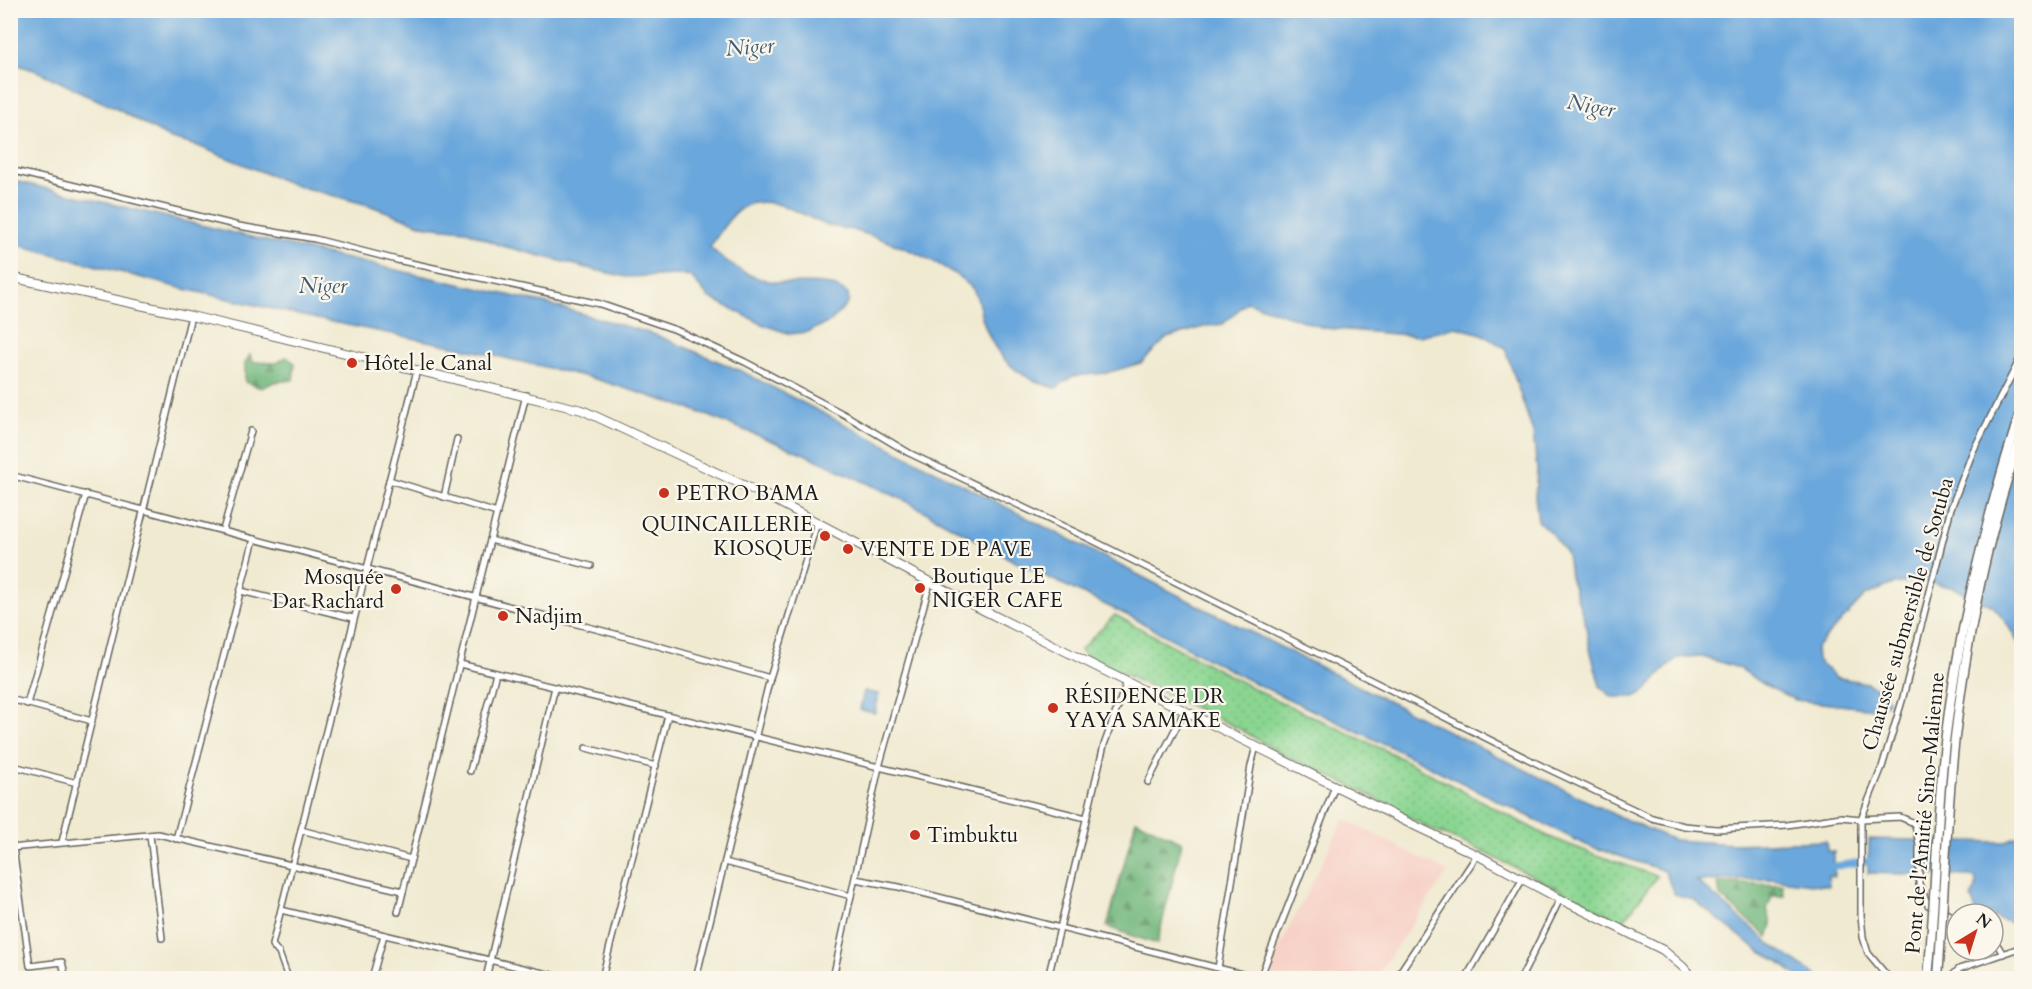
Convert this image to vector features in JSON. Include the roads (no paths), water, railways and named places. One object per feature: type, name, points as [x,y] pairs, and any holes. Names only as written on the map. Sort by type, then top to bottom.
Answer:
[{"type":"main road","points":[[10,277],[191,316],[582,410],[771,498],[930,583],[1663,950],[1692,978]]},
{"type":"main road","name":"Pont de l'Amitié Sino-Malienne","points":[[1928,978],[1946,734],[1957,660],[1986,521],[2022,407]]},
{"type":"main road","name":"Pont de l'Amitié Sino-Malienne","points":[[1938,978],[1948,815],[1955,736],[1966,661],[1990,544],[2022,434]]},
{"type":"street","points":[[10,170],[239,226],[315,239],[397,260],[600,304],[676,330],[745,362],[847,416],[909,453],[1094,541],[1542,766],[1652,818],[1683,826],[1717,829],[1787,825],[1841,817],[1862,819],[1899,817],[1912,822],[1919,844],[1919,884],[1928,905],[1945,913]]},
{"type":"street","points":[[62,842],[191,316]]},
{"type":"street","name":"Chaussée submersible de Sotuba","points":[[1889,978],[1869,953],[1863,937],[1861,848],[1864,808],[1882,767],[1902,701],[1951,508],[1973,451],[2022,355]]},
{"type":"street","points":[[288,978],[279,953],[272,945],[417,370]]},
{"type":"street","points":[[398,912],[526,395]]},
{"type":"street","points":[[223,530],[251,431]]},
{"type":"street","points":[[444,497],[457,439]]},
{"type":"street","points":[[10,475],[144,508],[770,678]]},
{"type":"street","points":[[389,480],[497,513]]},
{"type":"street","points":[[27,704],[86,494]]},
{"type":"street","points":[[696,978],[770,678],[817,523]]},
{"type":"street","points":[[176,839],[254,539]]},
{"type":"street","points":[[490,540],[591,567]]},
{"type":"street","points":[[833,978],[879,767],[930,583]]},
{"type":"street","points":[[241,591],[353,618]]},
{"type":"street","points":[[460,664],[1086,818]]},
{"type":"street","points":[[470,771],[496,673]]},
{"type":"street","points":[[1048,978],[1104,745],[1127,681]]},
{"type":"street","points":[[486,978],[555,687]]},
{"type":"street","points":[[10,699],[92,722]]},
{"type":"street","points":[[1148,782],[1185,710]]},
{"type":"street","points":[[602,978],[668,715]]},
{"type":"street","points":[[1218,968],[1256,746]]},
{"type":"street","points":[[586,748],[656,766]]},
{"type":"street","points":[[10,765],[77,783]]},
{"type":"street","points":[[855,879],[899,887],[1258,978],[1335,786]]},
{"type":"street","points":[[301,830],[411,859]]},
{"type":"street","points":[[66,978],[62,962],[30,966],[12,848],[158,834],[404,891]]},
{"type":"street","points":[[150,835],[162,938]]},
{"type":"street","points":[[1396,978],[1477,855]]},
{"type":"street","points":[[724,862],[851,896]]},
{"type":"street","points":[[1466,978],[1522,880]]},
{"type":"street","points":[[1521,978],[1560,899]]},
{"type":"street","points":[[281,910],[564,978]]},
{"type":"street","points":[[372,978],[384,935]]},
{"type":"street","points":[[2005,953],[2022,947]]},
{"type":"street","points":[[1950,978],[1959,969],[1980,962]]},
{"type":"water","points":[[11,10],[2021,11],[2021,648],[1993,606],[1954,588],[1919,580],[1890,585],[1865,596],[1816,648],[1817,660],[1835,677],[1867,683],[1885,693],[1888,703],[1874,709],[1795,700],[1765,685],[1739,668],[1699,656],[1677,658],[1646,691],[1634,697],[1612,697],[1600,686],[1585,621],[1570,577],[1567,554],[1551,533],[1538,521],[1535,497],[1537,469],[1533,433],[1505,348],[1482,334],[1455,327],[1419,336],[1324,328],[1247,302],[1223,324],[1207,326],[1167,338],[1141,363],[1106,373],[1073,376],[1056,388],[1030,378],[1008,363],[987,331],[973,290],[947,269],[883,240],[853,230],[827,225],[787,207],[765,202],[745,206],[726,224],[710,247],[727,262],[746,273],[767,280],[827,285],[848,294],[849,302],[830,322],[807,332],[790,334],[764,325],[708,297],[690,276],[626,277],[499,245],[465,230],[426,226],[368,205],[294,185],[198,146],[171,139],[121,111],[37,71],[11,63]]},
{"type":"water","name":"Niger","points":[[11,180],[548,304],[656,335],[741,371],[1209,611],[1615,815],[1674,840],[1733,844],[1826,841],[1827,851],[1834,852],[1834,877],[1828,876],[1829,886],[1771,879],[1697,881],[1769,943],[1820,978],[1800,978],[1761,952],[1694,900],[1674,894],[1665,871],[1586,845],[1393,748],[1248,680],[1135,619],[1014,561],[906,501],[802,453],[691,409],[592,378],[180,288],[11,243]]},
{"type":"water","points":[[864,691],[879,694],[875,713],[860,710]]},
{"type":"water","points":[[2021,835],[2021,923],[2016,925],[2005,921],[2005,902],[1973,902],[1971,898],[1976,888],[1976,880],[1970,876],[1868,873],[1869,839],[2003,842]]},
{"type":"waterway","points":[[1828,867],[1869,861],[1876,863]]},
{"type":"place","name":"Hôtel le Canal","points":[[352,363]]},
{"type":"place","name":"PETRO BAMA","points":[[664,493]]},
{"type":"place","name":"QUINCAILLERIE KIOSQUE","points":[[825,536]]},
{"type":"place","name":"VENTE DE PAVE","points":[[848,549]]},
{"type":"place","name":"Boutique LE NIGER CAFE","points":[[920,588]]},
{"type":"place","name":"Mosquée Dar Rachard","points":[[396,589]]},
{"type":"place","name":"Nadjim","points":[[503,616]]},
{"type":"place","name":"RÉSIDENCE DR YAYA SAMAKE","points":[[1053,708]]},
{"type":"place","name":"Timbuktu","points":[[915,835]]}]
